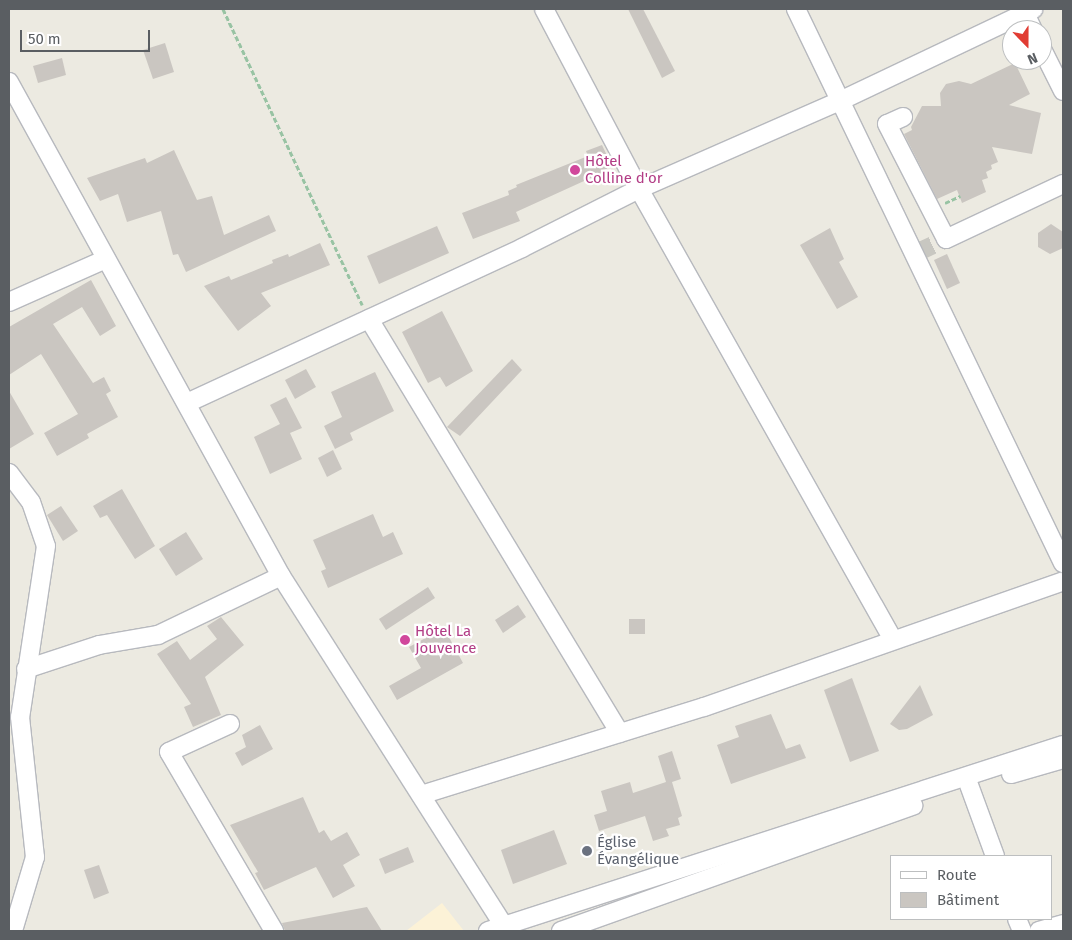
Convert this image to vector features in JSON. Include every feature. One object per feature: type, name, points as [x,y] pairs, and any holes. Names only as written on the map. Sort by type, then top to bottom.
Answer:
[{"type":"street","points":[[544,9],[639,189],[892,638]]},
{"type":"street","points":[[796,9],[842,100],[1063,563]]},
{"type":"street","points":[[187,403],[369,319],[639,189],[842,100],[1029,11]]},
{"type":"street","points":[[1052,68],[1063,91]]},
{"type":"street","points":[[9,82],[104,260],[187,403],[281,576],[421,795],[500,930],[1063,744]]},
{"type":"street","points":[[903,117],[887,124],[946,239],[1062,189]]},
{"type":"street","points":[[9,302],[104,260]]},
{"type":"street","points":[[369,319],[620,733]]},
{"type":"street","points":[[9,473],[31,502],[46,546],[20,717],[34,856],[13,931]]},
{"type":"street","points":[[26,669],[99,646],[158,635],[281,576]]},
{"type":"street","points":[[421,795],[704,707],[892,638],[1063,581]]},
{"type":"street","points":[[230,724],[168,752],[274,931]]},
{"type":"street","points":[[561,931],[970,786],[1063,758]]},
{"type":"street","points":[[970,786],[995,855]]},
{"type":"street","points":[[1039,931],[1063,924]]},
{"type":"path","points":[[223,9],[369,319]]},
{"type":"shaded area","points":[[442,903],[464,931],[406,931]]},
{"type":"building","points":[[628,9],[643,9],[675,71],[662,78]]},
{"type":"building","points":[[165,43],[174,72],[153,79],[143,50]]},
{"type":"building","points":[[62,58],[66,75],[38,83],[33,66]]},
{"type":"building","points":[[1002,69],[1018,70],[1030,94],[1009,105],[1041,113],[1032,154],[992,147],[998,162],[991,165],[992,169],[986,172],[988,178],[982,180],[986,192],[962,203],[957,190],[937,199],[904,134],[912,130],[911,127],[922,106],[941,106],[940,93],[946,84],[959,81],[971,84]]},
{"type":"building","points":[[602,145],[610,162],[606,171],[516,212],[520,221],[473,239],[462,213],[509,195],[508,191],[517,187],[516,185],[588,156],[586,151]]},
{"type":"building","points":[[174,150],[197,200],[212,196],[224,235],[269,215],[276,231],[186,272],[178,254],[173,255],[161,211],[127,222],[118,194],[100,201],[87,178],[145,158],[147,163]]},
{"type":"building","points":[[1051,224],[1063,232],[1063,248],[1050,254],[1038,247],[1038,233]]},
{"type":"building","points":[[437,226],[449,253],[379,284],[367,256]]},
{"type":"building","points":[[830,228],[844,259],[839,262],[858,297],[837,309],[800,245]]},
{"type":"building","points":[[320,243],[330,265],[261,293],[271,306],[238,331],[204,286],[229,276],[231,280],[273,263],[272,260],[288,254],[289,257]]},
{"type":"building","points":[[947,254],[960,283],[947,289],[934,260]]},
{"type":"building","points":[[91,280],[116,326],[100,336],[82,307],[53,324],[93,383],[104,377],[111,391],[106,394],[118,417],[87,434],[89,438],[57,456],[44,433],[78,414],[41,354],[9,375],[9,327]]},
{"type":"building","points":[[442,311],[473,371],[446,387],[440,377],[428,383],[402,332]]},
{"type":"building","points":[[512,359],[522,370],[460,436],[447,427]]},
{"type":"building","points":[[306,369],[316,387],[295,399],[285,380]]},
{"type":"building","points":[[375,372],[394,411],[350,433],[353,440],[335,449],[324,426],[342,417],[331,392]]},
{"type":"building","points":[[9,391],[34,434],[9,449]]},
{"type":"building","points":[[286,397],[302,428],[290,433],[302,459],[270,474],[254,437],[280,424],[270,405]]},
{"type":"building","points":[[333,450],[342,469],[327,477],[318,458]]},
{"type":"building","points":[[122,489],[155,546],[135,559],[107,515],[100,518],[93,506]]},
{"type":"building","points":[[61,506],[78,531],[63,541],[47,515]]},
{"type":"building","points":[[373,514],[383,537],[393,532],[403,554],[328,588],[321,571],[326,569],[313,540]]},
{"type":"building","points":[[186,532],[203,559],[176,576],[159,549]]},
{"type":"building","points":[[428,587],[435,598],[386,630],[379,619]]},
{"type":"building","points":[[518,605],[526,617],[503,633],[495,620]]},
{"type":"building","points":[[221,617],[244,645],[205,677],[221,715],[193,727],[184,707],[191,704],[157,654],[177,641],[190,660],[217,639],[207,626]]},
{"type":"building","points":[[629,619],[645,619],[645,634],[629,634]]},
{"type":"building","points":[[444,628],[463,663],[397,700],[389,686],[421,668],[409,647]]},
{"type":"building","points":[[852,678],[879,751],[850,762],[824,690]]},
{"type":"building","points":[[920,685],[933,715],[907,729],[899,730],[890,724]]},
{"type":"building","points":[[771,714],[786,749],[800,744],[806,758],[731,784],[717,745],[739,737],[735,726]]},
{"type":"building","points":[[260,725],[273,749],[242,766],[235,753],[246,747],[242,735]]},
{"type":"building","points":[[672,751],[681,779],[672,782],[682,816],[678,818],[680,825],[666,829],[669,836],[653,841],[645,816],[599,831],[594,815],[607,811],[601,791],[630,782],[633,793],[666,782],[658,756]]},
{"type":"building","points":[[303,797],[319,833],[324,830],[331,841],[347,832],[360,855],[343,865],[355,886],[333,898],[316,867],[264,890],[255,873],[258,872],[230,825]]},
{"type":"building","points":[[554,830],[567,864],[513,884],[501,850]]},
{"type":"building","points":[[408,847],[414,862],[385,874],[379,859]]},
{"type":"building","points":[[99,865],[109,893],[94,899],[84,870]]},
{"type":"building","points":[[367,907],[382,931],[285,931],[282,923]]},
{"type":"tunnel","points":[[916,253],[946,239]]},
{"type":"place","name":"Hôtel Colline d'or","points":[[575,170]]},
{"type":"place","name":"Hôtel La Jouvence","points":[[405,640]]},
{"type":"place","name":"Église Évangélique","points":[[587,851]]}]
